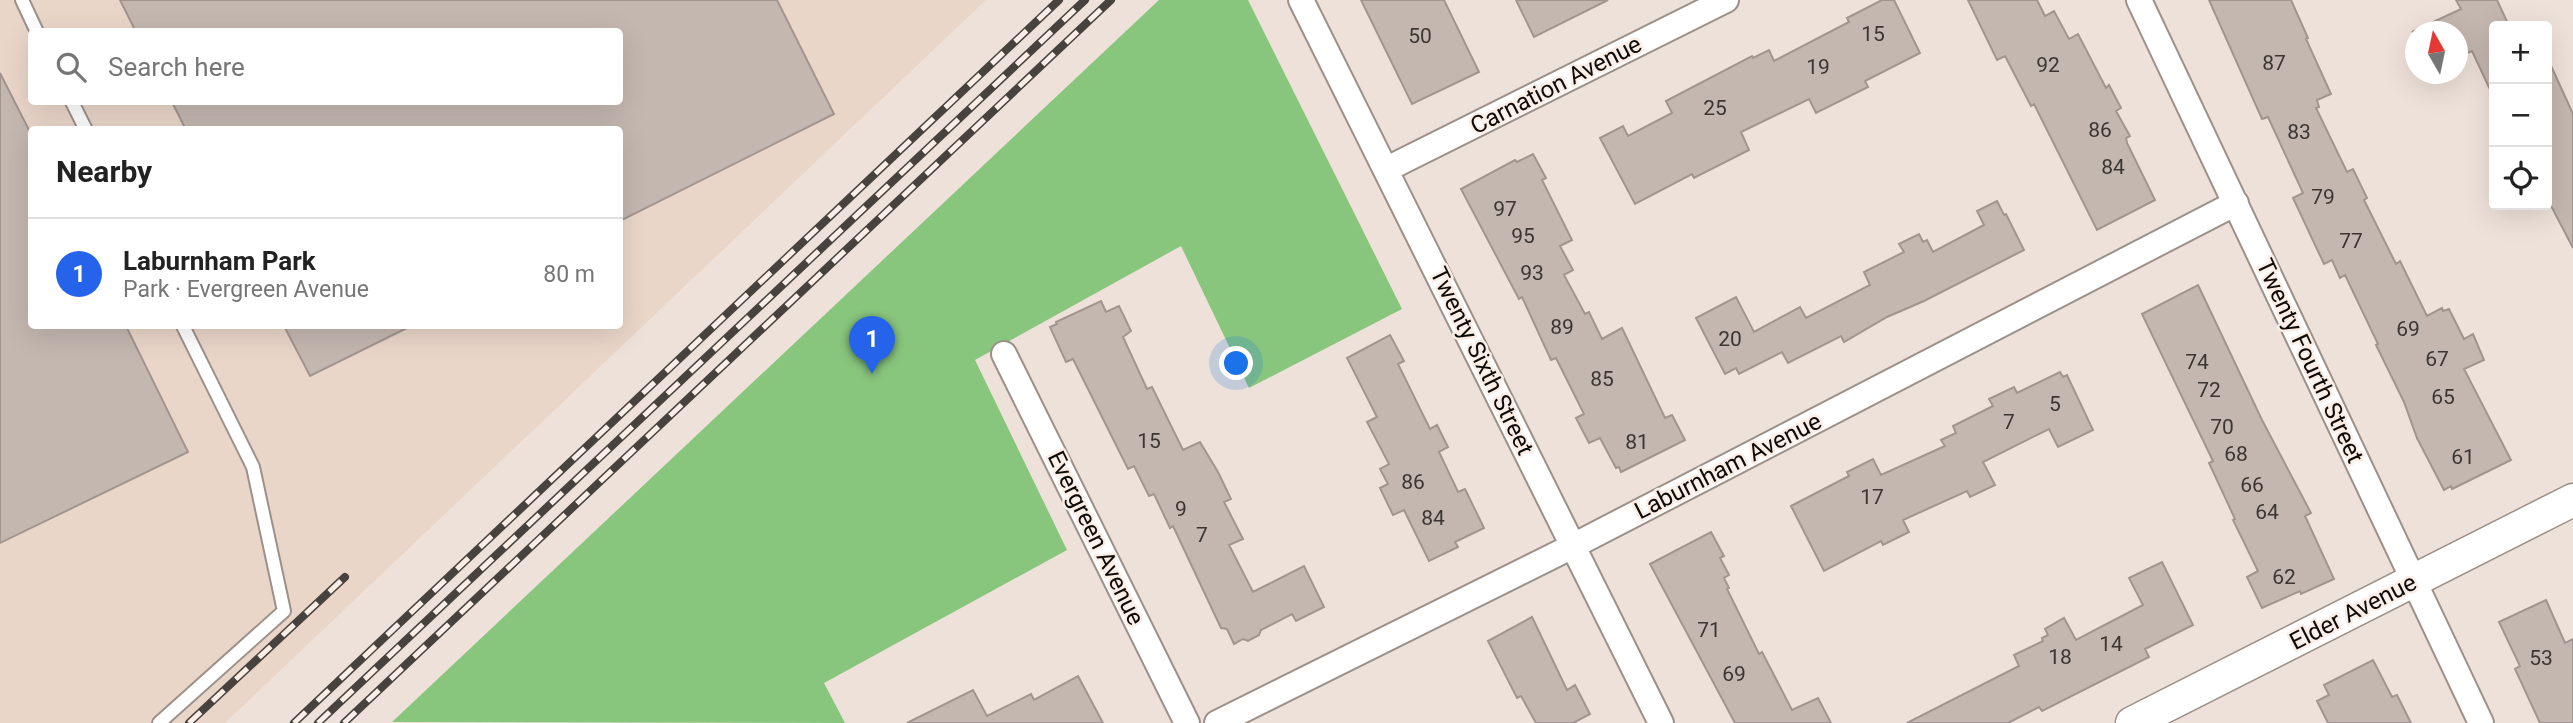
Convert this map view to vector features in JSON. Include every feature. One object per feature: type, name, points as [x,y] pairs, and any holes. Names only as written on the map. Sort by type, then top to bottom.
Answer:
[{"type":"street","name":"Twenty Sixth Street","points":[[1301,0],[1661,723]]},
{"type":"street","name":"Carnation Avenue","points":[[1387,169],[1726,0]]},
{"type":"street","name":"Twenty Fourth Street","points":[[2139,0],[2482,723]]},
{"type":"street","name":"Laburnham Avenue","points":[[1217,723],[1573,546],[2236,203]]},
{"type":"street","name":"Evergreen Avenue","points":[[1004,354],[1187,723]]},
{"type":"street","name":"Elder Avenue","points":[[2132,723],[2573,500]]},
{"type":"lane","points":[[22,0],[35,28]]},
{"type":"lane","points":[[74,105],[84,126]]},
{"type":"lane","points":[[159,723],[284,611],[253,467],[184,329]]},
{"type":"shaded area","points":[[0,0],[986,0],[225,723],[0,723]]},
{"type":"green space","points":[[1159,0],[1248,0],[1402,309],[1249,388],[1181,246],[975,360],[1067,550],[824,683],[845,723],[392,722]]},
{"type":"building","points":[[120,0],[777,0],[834,114],[623,220],[623,126],[184,126],[174,105],[623,105],[623,28],[134,28]]},
{"type":"building","points":[[1361,0],[1444,0],[1479,72],[1412,104]]},
{"type":"building","points":[[1516,0],[1608,0],[1534,37]]},
{"type":"building","points":[[1882,0],[1894,0],[1920,53],[1865,81],[1868,87],[1816,113],[1809,99],[1741,132],[1749,150],[1694,178],[1692,174],[1635,204],[1600,138],[1623,126],[1628,136],[1672,113],[1666,101],[1752,56],[1753,58],[1769,50],[1774,61],[1849,22],[1847,18]]},
{"type":"building","points":[[1968,0],[2037,0],[2045,16],[2054,11],[2069,39],[2078,34],[2106,88],[2109,85],[2121,108],[2116,111],[2130,136],[2126,138],[2127,143],[2155,200],[2097,230],[2034,104],[2031,106],[2005,56],[1997,60]]},
{"type":"building","points":[[2209,0],[2291,0],[2331,94],[2317,100],[2319,107],[2316,108],[2347,172],[2353,169],[2367,198],[2364,200],[2396,264],[2400,261],[2427,316],[2442,308],[2443,311],[2449,309],[2464,339],[2473,334],[2484,360],[2464,369],[2511,460],[2452,489],[2451,486],[2444,490],[2417,438],[2404,402],[2345,275],[2340,278],[2332,260],[2324,264],[2293,198],[2303,193],[2268,117],[2262,119]]},
{"type":"building","points":[[2456,0],[2497,0],[2507,21],[2489,21],[2489,87],[2472,51],[2468,53],[2468,21],[2435,21],[2461,9]]},
{"type":"building","points":[[2552,68],[2573,114],[2573,248],[2552,208]]},
{"type":"building","points":[[0,73],[28,128],[28,329],[127,329],[188,452],[0,543]]},
{"type":"building","points":[[1533,154],[1546,178],[1542,180],[1572,240],[1560,246],[1573,270],[1564,275],[1585,314],[1589,312],[1602,339],[1622,328],[1665,418],[1672,415],[1685,440],[1621,472],[1619,467],[1616,468],[1600,438],[1589,443],[1576,418],[1584,414],[1556,358],[1551,360],[1522,297],[1519,299],[1461,189],[1515,160],[1517,162]]},
{"type":"building","points":[[1997,201],[2024,250],[1887,317],[1844,342],[1841,336],[1788,363],[1782,352],[1739,374],[1736,368],[1725,374],[1696,318],[1736,297],[1754,332],[1800,307],[1806,318],[1870,285],[1864,272],[1904,252],[1899,244],[1919,234],[1923,242],[1927,240],[1933,252],[1984,225],[1977,211]]},
{"type":"building","points":[[2198,285],[2262,420],[2311,513],[2305,516],[2334,579],[2262,608],[2247,577],[2258,571],[2209,463],[2213,461],[2142,314]]},
{"type":"building","points":[[1101,301],[1106,312],[1119,306],[1131,331],[1123,337],[1147,389],[1152,387],[1183,450],[1200,442],[1218,472],[1231,499],[1224,502],[1243,539],[1229,545],[1253,592],[1304,566],[1324,607],[1296,621],[1292,614],[1261,630],[1259,635],[1248,641],[1243,639],[1234,644],[1227,629],[1221,628],[1173,526],[1170,528],[1154,494],[1149,496],[1134,466],[1128,469],[1073,359],[1066,362],[1050,327]]},
{"type":"building","points":[[286,329],[405,329],[310,376]]},
{"type":"building","points":[[1390,335],[1404,361],[1398,364],[1430,429],[1437,425],[1448,447],[1439,452],[1458,492],[1465,489],[1484,528],[1455,542],[1458,547],[1429,561],[1404,510],[1393,515],[1380,488],[1388,484],[1380,469],[1389,464],[1367,422],[1377,417],[1347,358]]},
{"type":"building","points":[[2060,372],[2063,377],[2067,375],[2093,430],[2058,447],[2049,429],[1983,462],[1995,485],[1970,497],[1967,491],[1903,520],[1909,532],[1883,545],[1881,541],[1824,571],[1791,506],[1849,476],[1847,472],[1873,459],[1881,475],[1945,446],[1941,440],[1956,433],[1953,426],[1993,406],[1989,399],[2014,387],[2017,393]]},
{"type":"building","points":[[1711,532],[1724,556],[1720,558],[1729,575],[1724,578],[1729,588],[1727,589],[1759,654],[1762,652],[1792,710],[1818,698],[1831,723],[1735,723],[1650,564]]},
{"type":"building","points":[[2162,562],[2193,625],[2145,649],[2149,657],[2042,711],[2039,707],[2008,723],[1907,723],[2019,666],[2014,655],[2043,641],[2042,638],[2048,635],[2045,629],[2064,618],[2076,640],[2143,605],[2129,578]]},
{"type":"building","points":[[2546,600],[2565,643],[2573,639],[2573,723],[2540,723],[2515,669],[2520,666],[2499,622]]},
{"type":"building","points":[[1532,617],[1567,690],[1575,685],[1590,714],[1573,723],[1536,723],[1521,696],[1517,698],[1488,641]]},
{"type":"building","points":[[2373,660],[2392,697],[2397,695],[2411,723],[2328,723],[2317,701],[2329,695],[2324,685]]},
{"type":"building","points":[[1078,676],[1103,723],[907,723],[973,690],[987,716],[1031,694],[1034,700]]},
{"type":"railway","points":[[294,723],[1059,0]]},
{"type":"railway","points":[[318,723],[1085,0]]},
{"type":"railway","points":[[344,723],[1111,0]]},
{"type":"railway","points":[[189,723],[345,577]]},
{"type":"place","name":"Laburnham Park","points":[[872,374]]}]
